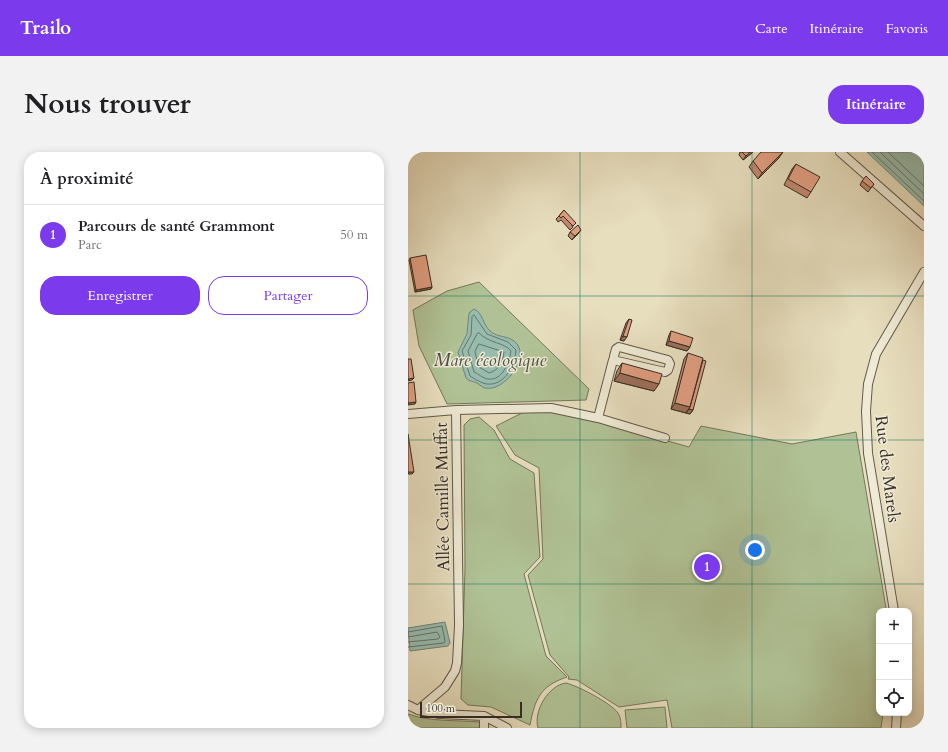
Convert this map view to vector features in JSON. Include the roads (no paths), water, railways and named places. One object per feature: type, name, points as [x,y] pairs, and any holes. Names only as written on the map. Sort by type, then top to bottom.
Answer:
[{"type":"street","points":[[840,152],[924,226]]},
{"type":"street","name":"Rue des Marels","points":[[894,608],[868,453],[866,411],[868,384],[876,354],[924,272]]},
{"type":"street","points":[[619,347],[668,360],[670,364],[668,370],[665,372],[615,360],[614,356],[616,349],[619,347]]},
{"type":"street","points":[[598,418],[611,362],[615,360]]},
{"type":"street","name":"Allée Camille Muffat","points":[[418,710],[445,687],[455,671],[457,663],[459,625],[456,410],[551,408],[598,418],[665,438]]},
{"type":"street","points":[[408,414],[456,410]]},
{"type":"street","points":[[408,705],[418,710],[440,714],[484,716],[493,724],[507,728]]},
{"type":"street","points":[[484,716],[484,728]]},
{"type":"street","points":[[896,728],[897,716]]},
{"type":"water","points":[[867,152],[924,152],[924,206]]},
{"type":"water","name":"Mare écologique","points":[[474,309],[479,313],[490,331],[496,335],[511,339],[517,344],[520,350],[520,358],[513,373],[500,385],[492,388],[482,387],[466,378],[458,352],[467,334],[469,313]]},
{"type":"water","points":[[445,622],[450,643],[448,646],[410,651],[408,628]]},
{"type":"place","name":"Parcours de santé Grammont","points":[[707,567]]}]
